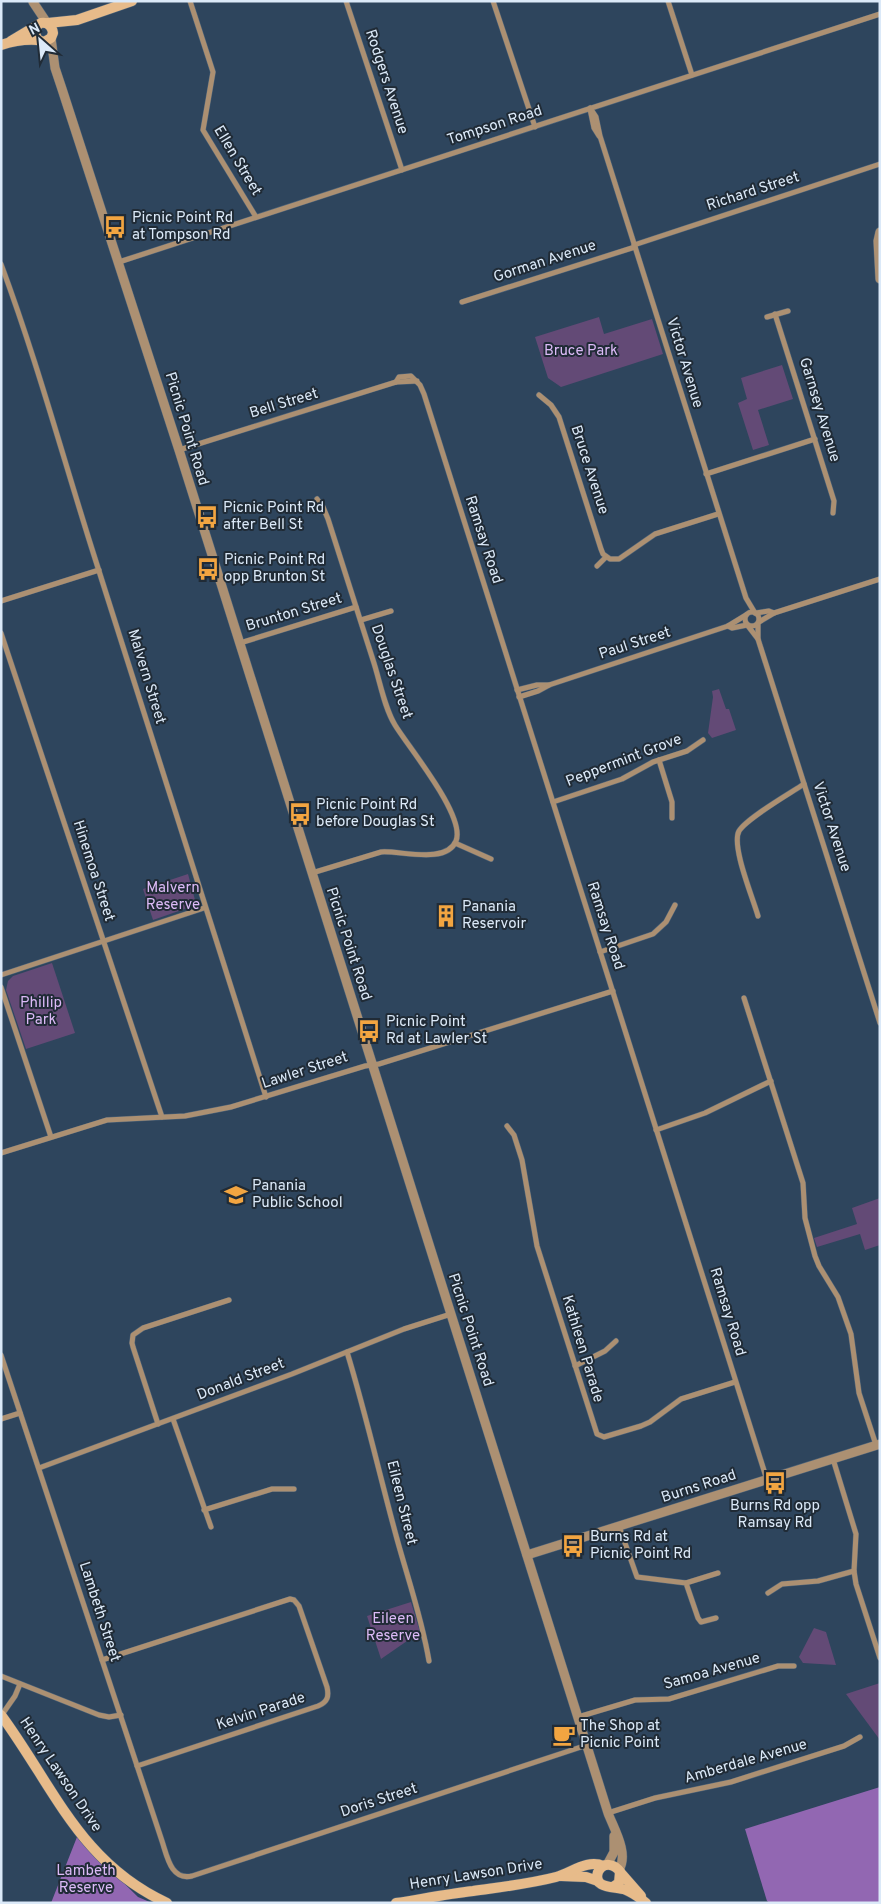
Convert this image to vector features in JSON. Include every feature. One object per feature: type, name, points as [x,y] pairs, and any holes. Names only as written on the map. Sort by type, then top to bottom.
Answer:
[{"type":"main road","points":[[6,43],[30,39],[46,39],[77,20],[132,1]]},
{"type":"main road","points":[[6,43],[42,24],[77,20]]},
{"type":"main road","points":[[42,24],[34,35],[46,39]]},
{"type":"main road","points":[[42,24],[53,29],[46,39]]},
{"type":"main road","name":"Henry Lawson Drive","points":[[1,1716],[60,1807],[87,1843],[131,1882],[167,1903]]},
{"type":"main road","name":"Henry Lawson Drive","points":[[560,1876],[570,1870],[586,1865],[605,1865]]},
{"type":"main road","points":[[605,1865],[613,1865],[646,1903],[627,1890],[604,1887],[598,1880],[598,1872],[605,1865]]},
{"type":"main road","points":[[613,1887],[619,1883],[620,1871]]},
{"type":"main road","name":"Henry Lawson Drive","points":[[396,1903],[528,1883],[560,1876],[598,1880]]},
{"type":"street","name":"Ellen Street","points":[[190,1],[213,72],[203,130],[256,218]]},
{"type":"street","name":"Rodgers Avenue","points":[[346,1],[402,170]]},
{"type":"street","points":[[493,1],[534,127]]},
{"type":"street","points":[[668,1],[692,75]]},
{"type":"street","points":[[33,2],[42,24]]},
{"type":"street","name":"Tompson Road","points":[[118,262],[880,14]]},
{"type":"street","name":"Picnic Point Road","points":[[46,39],[179,450],[608,1813],[619,1838],[622,1865],[620,1871]]},
{"type":"street","name":"Victor Avenue","points":[[590,108],[594,128],[600,136],[718,514],[746,598],[756,613]]},
{"type":"street","name":"Richard Street","points":[[634,246],[880,164]]},
{"type":"street","points":[[880,232],[878,241],[880,280]]},
{"type":"street","name":"Gorman Avenue","points":[[462,302],[634,246]]},
{"type":"street","name":"Malvern Street","points":[[1,264],[26,333],[204,908],[266,1097]]},
{"type":"street","points":[[767,317],[788,311]]},
{"type":"street","name":"Garnsey Avenue","points":[[776,314],[834,501],[833,513]]},
{"type":"street","name":"Bell Street","points":[[179,450],[396,382],[417,381]]},
{"type":"street","name":"Ramsay Road","points":[[417,381],[424,394],[767,1480]]},
{"type":"street","name":"Bruce Avenue","points":[[539,395],[559,417],[601,549],[606,557]]},
{"type":"street","points":[[706,474],[815,440]]},
{"type":"street","name":"Douglas Street","points":[[316,500],[324,508],[328,519],[391,717],[444,796],[457,832],[455,843]]},
{"type":"street","points":[[597,566],[606,557],[619,559],[660,532],[718,514]]},
{"type":"street","points":[[1,601],[99,570]]},
{"type":"street","points":[[774,613],[769,611],[750,612],[744,620],[748,626],[755,626],[774,613],[880,579]]},
{"type":"street","name":"Victor Avenue","points":[[746,598],[746,615]]},
{"type":"street","name":"Brunton Street","points":[[239,643],[356,607]]},
{"type":"street","points":[[361,620],[391,611]]},
{"type":"street","points":[[756,613],[759,618],[758,623]]},
{"type":"street","name":"Paul Street","points":[[517,690],[549,684],[728,626],[746,615]]},
{"type":"street","name":"Victor Avenue","points":[[758,623],[758,639],[880,1023]]},
{"type":"street","name":"Paul Street","points":[[728,626],[732,628],[748,626]]},
{"type":"street","name":"Victor Avenue","points":[[748,626],[758,639]]},
{"type":"street","name":"Hinemoa Street","points":[[1,633],[162,1117]]},
{"type":"street","name":"Paul Street","points":[[519,697],[538,691],[549,684]]},
{"type":"street","name":"Peppermint Grove","points":[[553,802],[622,779],[659,760],[687,751],[703,740]]},
{"type":"street","points":[[659,760],[672,802],[672,818]]},
{"type":"street","points":[[758,916],[737,849],[737,836],[744,825],[804,784]]},
{"type":"street","points":[[312,873],[376,853],[391,852],[426,855],[446,850],[455,843],[491,859]]},
{"type":"street","points":[[600,952],[653,934],[666,922],[675,905]]},
{"type":"street","points":[[1,975],[204,908]]},
{"type":"street","points":[[1,987],[51,1137]]},
{"type":"street","name":"Lawler Street","points":[[1,1153],[107,1120],[206,1113],[266,1097],[612,991]]},
{"type":"street","points":[[744,998],[803,1183],[805,1218],[815,1256],[838,1297],[851,1334],[859,1393],[878,1445]]},
{"type":"street","points":[[656,1130],[705,1113],[771,1081]]},
{"type":"street","name":"Kathleen Parade","points":[[507,1126],[514,1135],[520,1154],[537,1246],[595,1431],[604,1437],[645,1424],[681,1399],[735,1382]]},
{"type":"street","points":[[158,1424],[133,1347],[133,1335],[143,1328],[229,1300]]},
{"type":"street","name":"Donald Street","points":[[39,1468],[404,1329],[451,1314]]},
{"type":"street","points":[[575,1366],[606,1352],[616,1341]]},
{"type":"street","name":"Eileen Street","points":[[347,1352],[364,1405],[397,1537],[426,1639],[429,1661]]},
{"type":"street","name":"Lambeth Street","points":[[1,1355],[168,1860],[172,1869],[178,1874]]},
{"type":"street","points":[[1,1419],[20,1413]]},
{"type":"street","points":[[173,1418],[211,1527]]},
{"type":"street","name":"Burns Road","points":[[527,1555],[878,1445]]},
{"type":"street","points":[[833,1459],[856,1534],[854,1571],[856,1584],[880,1658]]},
{"type":"street","points":[[204,1510],[272,1489],[294,1489]]},
{"type":"street","points":[[619,1526],[637,1577],[686,1583],[718,1573]]},
{"type":"street","points":[[768,1593],[782,1584],[818,1581],[854,1571]]},
{"type":"street","points":[[686,1583],[701,1622],[716,1618]]},
{"type":"street","name":"Kelvin Parade","points":[[102,1660],[290,1599],[300,1606],[326,1687],[328,1696],[324,1704],[137,1766]]},
{"type":"street","name":"Samoa Avenue","points":[[578,1717],[635,1700],[669,1699],[778,1666],[794,1666]]},
{"type":"street","points":[[1,1676],[99,1715],[110,1717],[120,1715]]},
{"type":"street","points":[[1,1716],[15,1696],[20,1684]]},
{"type":"street","name":"Amberdale Avenue","points":[[608,1813],[655,1798],[731,1782],[844,1746],[860,1737]]},
{"type":"street","name":"Doris Street","points":[[178,1874],[185,1877],[192,1876],[587,1745]]},
{"type":"street","name":"Picnic Point Road","points":[[605,1865],[614,1852],[613,1828]]},
{"type":"green space","name":"Bruce Park","points":[[599,317],[604,334],[652,319],[663,354],[561,387],[548,378],[535,337]]},
{"type":"green space","points":[[782,365],[793,399],[758,410],[769,445],[753,450],[738,403],[747,399],[741,378]]},
{"type":"green space","points":[[719,689],[726,709],[729,709],[736,730],[712,738],[708,733],[713,697],[712,691]]},
{"type":"green space","name":"Malvern Reserve","points":[[188,874],[195,900],[193,906],[153,920],[143,889]]},
{"type":"green space","name":"Phillip Park","points":[[52,963],[75,1033],[26,1049],[6,990],[8,981],[13,976]]},
{"type":"green space","points":[[880,1198],[880,1245],[865,1250],[860,1234],[817,1247],[814,1238],[857,1224],[852,1208]]},
{"type":"green space","name":"Eileen Reserve","points":[[411,1602],[420,1632],[381,1659],[367,1616]]},
{"type":"green space","points":[[814,1628],[826,1632],[836,1665],[803,1663],[799,1657]]},
{"type":"green space","points":[[880,1683],[880,1740],[846,1694]]},
{"type":"green space","points":[[880,1787],[880,1903],[770,1903],[767,1901],[745,1829]]},
{"type":"green space","name":"Lambeth Reserve","points":[[77,1837],[138,1897],[152,1903],[51,1903]]},
{"type":"place","name":"Picnic Point Rd at Tompson Rd","points":[[115,227]]},
{"type":"place","name":"Picnic Point Rd after Bell St","points":[[207,517]]},
{"type":"place","name":"Picnic Point Rd opp Brunton St","points":[[208,569]]},
{"type":"place","name":"Picnic Point Rd before Douglas St","points":[[300,814]]},
{"type":"place","name":"Panania Reservoir","points":[[446,916]]},
{"type":"place","name":"Picnic Point Rd at Lawler St","points":[[369,1031]]},
{"type":"place","name":"Panania Public School","points":[[236,1195]]},
{"type":"place","name":"Burns Rd opp Ramsay Rd","points":[[775,1483]]},
{"type":"place","name":"Burns Rd at Picnic Point Rd","points":[[573,1546]]},
{"type":"place","name":"The Shop at Picnic Point","points":[[564,1735]]}]
